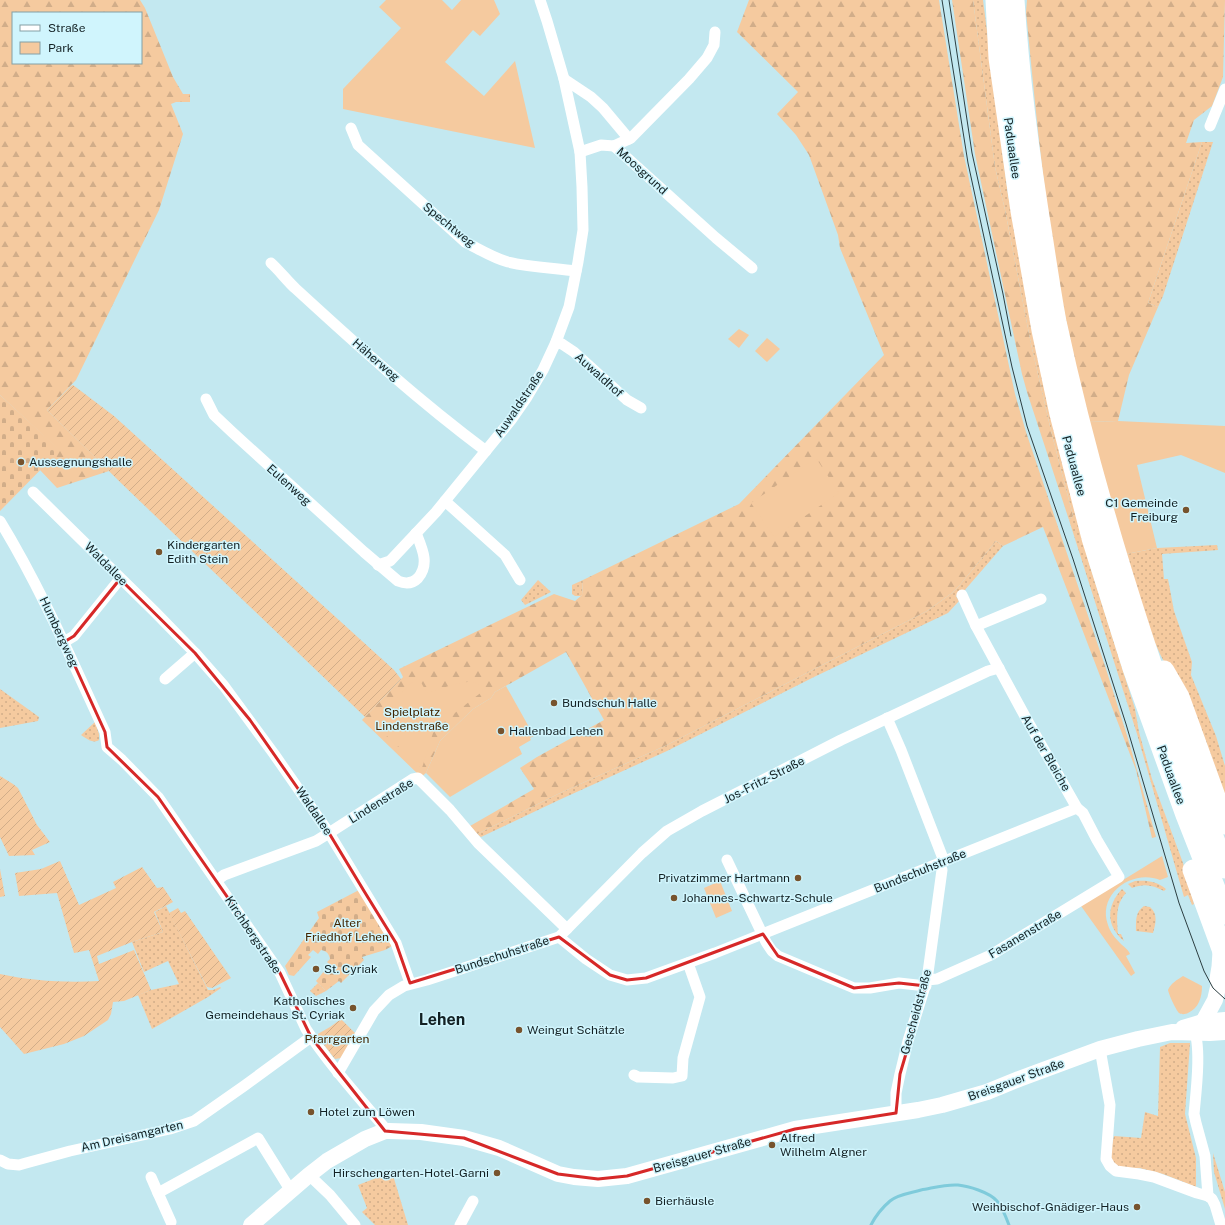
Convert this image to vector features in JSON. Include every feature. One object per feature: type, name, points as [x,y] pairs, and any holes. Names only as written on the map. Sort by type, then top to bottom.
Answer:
[{"type":"highway","points":[[987,0],[999,58]]},
{"type":"highway","name":"Paduaallee","points":[[996,0],[999,58],[1029,261],[1042,330],[1059,406],[1092,538],[1133,668],[1186,815],[1225,914]]},
{"type":"highway","name":"Paduaallee","points":[[1015,4],[1034,184],[1056,320],[1095,482],[1139,627],[1201,806],[1225,868]]},
{"type":"highway","points":[[1139,627],[1179,697],[1225,824]]},
{"type":"highway","points":[[1133,668],[1143,724],[1158,777],[1224,954],[1220,979]]},
{"type":"street","name":"Auwaldstraße","points":[[378,565],[390,561],[445,501],[486,451],[527,397],[543,370],[569,308],[583,230],[580,152],[564,79],[540,0]]},
{"type":"street","name":"Moosgrund","points":[[715,32],[714,45],[707,58],[689,79],[630,139],[614,146],[716,238],[752,268]]},
{"type":"street","points":[[564,79],[591,97],[603,108],[630,139]]},
{"type":"street","points":[[1210,126],[1225,90]]},
{"type":"street","name":"Spechtweg","points":[[350,128],[358,145],[466,242],[506,262],[576,271]]},
{"type":"street","points":[[580,152],[600,145],[614,146]]},
{"type":"street","name":"Häherweg","points":[[271,263],[281,272],[294,288],[364,351],[444,419],[486,451]]},
{"type":"street","name":"Auwaldhof","points":[[556,342],[574,352],[627,400],[642,408]]},
{"type":"street","name":"Eulenweg","points":[[206,399],[214,415],[220,421],[378,565]]},
{"type":"street","name":"Waldallee","points":[[32,492],[195,653],[224,686],[250,720],[329,834],[396,943],[410,983]]},
{"type":"street","points":[[445,501],[505,555],[520,580]]},
{"type":"street","name":"Humbergweg","points":[[0,521],[38,588],[64,642],[105,732],[107,747]]},
{"type":"street","points":[[378,565],[398,581],[407,584],[415,581],[422,574],[424,562],[424,555],[416,533]]},
{"type":"street","points":[[64,642],[74,636],[120,579]]},
{"type":"street","name":"Auf der Bleiche","points":[[962,595],[976,626],[1027,720],[1077,808],[1083,814],[1119,877]]},
{"type":"street","points":[[976,626],[1041,600]]},
{"type":"street","points":[[165,679],[195,653]]},
{"type":"street","name":"Jos-Fritz-Straße","points":[[563,933],[642,853],[667,831],[702,811],[887,718],[988,671],[999,668]]},
{"type":"street","name":"Gescheidstraße","points":[[887,718],[901,750],[942,862],[926,983],[908,1041],[900,1074],[896,1093],[896,1113]]},
{"type":"street","name":"Kirchbergstraße","points":[[107,747],[122,760],[158,797],[280,973],[311,1037],[338,1073],[384,1127],[385,1131]]},
{"type":"street","name":"Lindenstraße","points":[[216,881],[224,875],[329,834],[413,779],[418,778],[446,806],[478,843],[563,933]]},
{"type":"street","name":"Bundschuhstraße","points":[[338,1073],[374,1011],[389,995],[410,983],[427,980],[563,933],[586,960],[610,975],[627,980],[646,978],[763,934],[1077,808]]},
{"type":"street","points":[[727,860],[763,934]]},
{"type":"street","name":"Fasanenstraße","points":[[763,934],[772,951],[778,956],[854,988],[870,988],[899,983],[926,983],[991,955],[1119,877]]},
{"type":"street","points":[[634,1075],[673,1078],[682,1076],[683,1058],[700,997],[688,963]]},
{"type":"street","points":[[1208,1196],[1205,1156],[1194,1114],[1197,1027],[1215,1000],[1220,979]]},
{"type":"street","name":"Breisgauer Straße","points":[[252,1225],[327,1161],[365,1139],[385,1131],[421,1132],[464,1138],[499,1148],[558,1174],[574,1177],[598,1179],[627,1176],[795,1129],[937,1106],[986,1092],[1100,1049],[1225,1020]]},
{"type":"street","name":"Breisgauer Straße","points":[[1197,1027],[1225,1032]]},
{"type":"street","name":"Am Dreisamgarten","points":[[0,1160],[8,1164],[26,1163],[70,1151],[170,1129],[194,1121],[311,1037]]},
{"type":"street","points":[[1100,1049],[1110,1105],[1106,1159],[1110,1166],[1116,1171],[1139,1174],[1154,1178],[1208,1196],[1212,1199],[1215,1205],[1221,1225]]},
{"type":"street","points":[[158,1193],[258,1138],[291,1191]]},
{"type":"street","points":[[309,1175],[330,1195],[355,1225]]},
{"type":"street","points":[[151,1177],[171,1222]]},
{"type":"street","points":[[460,1225],[472,1201]]},
{"type":"highlighted area","points":[[120,579],[195,653],[250,720],[329,833],[396,943],[410,983],[559,937],[610,975],[627,980],[646,978],[763,934],[778,956],[854,988],[899,983],[926,986],[900,1074],[896,1113],[795,1129],[627,1176],[598,1179],[558,1174],[464,1138],[385,1131],[311,1037],[280,973],[158,797],[107,747],[105,732],[64,642],[74,636]]},
{"type":"green space","points":[[0,0],[140,0],[145,8],[173,77],[183,94],[190,94],[190,102],[176,102],[171,104],[183,134],[159,210],[76,380],[47,410],[109,471],[57,488],[40,470],[59,450],[0,395]]},
{"type":"green space","points":[[386,0],[442,0],[452,10],[461,0],[494,0],[500,14],[480,36],[473,30],[445,62],[484,96],[515,61],[535,148],[343,109],[343,89],[401,28],[379,7]]},
{"type":"green space","points":[[749,0],[939,0],[964,156],[1015,394],[1026,432],[1106,669],[1129,742],[1156,837],[1152,838],[1136,770],[1043,527],[1003,546],[996,541],[959,586],[952,593],[927,611],[667,745],[558,794],[477,834],[470,826],[534,789],[520,768],[604,720],[566,652],[495,692],[491,698],[473,709],[440,741],[426,773],[421,777],[362,720],[403,677],[399,669],[554,594],[575,601],[582,595],[583,580],[739,504],[884,355],[840,248],[838,235],[809,155],[796,135],[777,114],[798,92],[737,32]]},
{"type":"green space","points":[[952,0],[973,0],[995,167],[1005,210],[1031,344],[1073,516],[1069,520],[1022,374],[975,154]]},
{"type":"green space","points":[[973,0],[983,0],[1008,195],[1089,563],[1135,709],[1139,732],[1152,779],[1183,863],[1194,904],[1192,905],[1188,895],[1184,897],[1137,734],[1069,520],[1073,516],[1031,344],[1005,210],[995,167]]},
{"type":"green space","points":[[1027,0],[1225,0],[1223,77],[1212,106],[1194,120],[1186,143],[1202,142],[1148,303],[1158,307],[1129,375],[1118,421],[1089,422],[1073,352],[1053,249],[1044,181],[1026,12]]},
{"type":"green space","points":[[1202,142],[1213,142],[1163,296],[1158,307],[1148,303]]},
{"type":"green space","points":[[739,329],[749,335],[739,348],[728,339]]},
{"type":"green space","points":[[767,338],[780,349],[767,362],[755,351]]},
{"type":"green space","points":[[73,385],[114,416],[394,670],[401,679],[365,717],[47,410]]},
{"type":"green space","points":[[0,395],[60,450],[0,511]]},
{"type":"green space","points":[[1118,421],[1225,426],[1225,473],[1181,455],[1137,465],[1157,548],[1126,554],[1089,422]]},
{"type":"green space","points":[[816,458],[839,493],[774,537],[751,503]]},
{"type":"green space","points":[[996,541],[1003,546],[964,591],[956,596],[959,601],[948,613],[814,677],[667,751],[481,837],[477,834],[558,794],[667,745],[927,611],[952,593],[959,586]]},
{"type":"green space","points":[[1217,545],[1218,550],[1162,554],[1164,579],[1168,579],[1174,611],[1192,662],[1191,675],[1216,736],[1225,766],[1225,805],[1180,691],[1149,630],[1126,554],[1157,548]]},
{"type":"green space","points":[[538,580],[551,592],[525,605],[521,600]]},
{"type":"green space","points":[[583,580],[582,595],[575,596],[572,594],[572,585]]},
{"type":"green space","name":"Spielplatz Lindenstraße","points":[[418,677],[427,693],[454,684],[469,682],[479,685],[483,691],[442,723],[433,733],[422,768],[414,764],[399,747],[376,726],[384,712]]},
{"type":"green space","name":"Hallenbad Lehen","points":[[506,686],[534,736],[530,738],[531,740],[519,747],[522,754],[450,797],[426,773],[440,741],[473,709],[491,698],[495,692]]},
{"type":"green space","points":[[0,689],[39,717],[38,721],[0,728]]},
{"type":"green space","points":[[95,722],[99,734],[99,740],[90,740],[81,735]]},
{"type":"green space","points":[[0,776],[18,788],[37,825],[50,842],[32,850],[35,855],[9,856],[0,837]]},
{"type":"green space","points":[[1162,856],[1168,877],[1160,880],[1139,878],[1128,881],[1112,894],[1108,903],[1106,914],[1108,925],[1115,937],[1130,954],[1126,956],[1135,973],[1131,976],[1081,906]]},
{"type":"green space","points":[[60,861],[79,905],[116,888],[113,882],[142,867],[157,888],[163,887],[173,902],[154,912],[163,932],[97,956],[99,964],[134,950],[151,990],[124,1001],[113,1002],[111,1014],[108,1020],[84,1036],[64,1044],[24,1054],[0,1027],[0,974],[50,981],[99,981],[89,950],[74,953],[57,893],[19,896],[15,873],[41,869]]},
{"type":"green space","points":[[0,869],[5,896],[0,897]]},
{"type":"green space","points":[[720,881],[732,911],[716,918],[704,888]]},
{"type":"green space","points":[[1135,881],[1159,884],[1166,889],[1164,891],[1156,887],[1144,885],[1132,888],[1128,884]]},
{"type":"green space","points":[[1122,889],[1126,893],[1118,907],[1117,923],[1118,934],[1121,934],[1124,941],[1118,935],[1114,929],[1110,916],[1113,902]]},
{"type":"green space","name":"Alter Friedhof Lehen","points":[[359,890],[392,946],[385,950],[362,957],[364,960],[341,983],[339,981],[326,991],[316,981],[325,970],[328,972],[333,968],[327,962],[330,959],[325,951],[321,950],[318,954],[313,950],[308,955],[311,957],[294,976],[289,975],[285,966],[319,918],[317,912]]},
{"type":"green space","points":[[166,906],[208,990],[221,988],[152,1029],[138,995],[151,990],[179,984],[168,961],[144,972],[132,942],[163,932],[155,912]]},
{"type":"green space","points":[[1144,906],[1150,907],[1155,916],[1153,933],[1136,931],[1136,920],[1139,911]]},
{"type":"green space","points":[[178,908],[181,913],[185,911],[231,978],[212,988],[207,987],[169,913]]},
{"type":"green space","points":[[1183,976],[1202,986],[1200,998],[1195,1008],[1192,1011],[1183,1014],[1179,1013],[1176,1009],[1168,990],[1176,980]]},
{"type":"green space","points":[[318,983],[326,991],[316,996],[310,991]]},
{"type":"green space","name":"Pfarrgarten","points":[[341,1019],[355,1033],[341,1058],[335,1059],[316,1035]]},
{"type":"green space","points":[[1170,1043],[1190,1043],[1185,1114],[1196,1158],[1196,1187],[1163,1174],[1139,1168],[1118,1168],[1111,1157],[1114,1136],[1141,1138],[1145,1112],[1158,1116],[1160,1047]]},
{"type":"green space","points":[[1213,1153],[1225,1192],[1225,1209],[1214,1172]]},
{"type":"green space","points":[[392,1172],[408,1225],[375,1225],[362,1212],[367,1208],[358,1185]]},
{"type":"waterway","points":[[871,1225],[885,1206],[897,1197],[921,1190],[953,1185],[973,1188],[989,1195],[1001,1206],[1009,1225]]},
{"type":"tram line","points":[[942,0],[968,163],[1012,367],[1027,426],[1073,559],[1126,724],[1179,903],[1204,971],[1213,988],[1225,999]]},
{"type":"tram line","points":[[949,0],[972,153],[1011,336]]},
{"type":"place","name":"Aussegnungshalle","points":[[21,462]]},
{"type":"place","name":"C1 Gemeinde Freiburg","points":[[1186,510]]},
{"type":"place","name":"Kindergarten Edith Stein","points":[[159,552]]},
{"type":"place","name":"Bundschuh Halle","points":[[554,703]]},
{"type":"place","name":"Hallenbad Lehen","points":[[501,731]]},
{"type":"place","name":"Privatzimmer Hartmann","points":[[798,878]]},
{"type":"place","name":"Johannes-Schwartz-Schule","points":[[674,898]]},
{"type":"place","name":"St. Cyriak","points":[[316,969]]},
{"type":"place","name":"Katholisches Gemeindehaus St. Cyriak","points":[[353,1008]]},
{"type":"place","name":"Weingut Schätzle","points":[[519,1030]]},
{"type":"place","name":"Hotel zum Löwen","points":[[311,1112]]},
{"type":"place","name":"Alfred Wilhelm Algner","points":[[772,1145]]},
{"type":"place","name":"Hirschengarten-Hotel-Garni","points":[[497,1173]]},
{"type":"place","name":"Bierhäusle","points":[[647,1201]]},
{"type":"place","name":"Weihbischof-Gnädiger-Haus","points":[[1137,1207]]},
{"type":"district","name":"Lehen","points":[[442,1019]]}]
